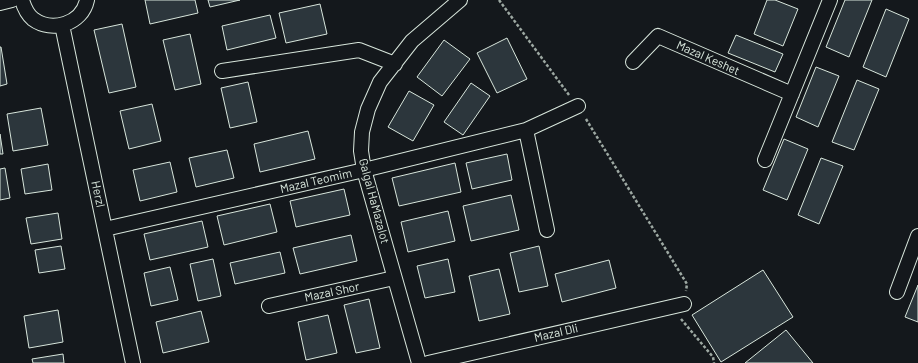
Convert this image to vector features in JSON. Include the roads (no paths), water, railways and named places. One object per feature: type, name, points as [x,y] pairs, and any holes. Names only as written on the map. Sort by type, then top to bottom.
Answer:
[{"type":"street","points":[[0,3],[12,0]]},
{"type":"street","points":[[22,0],[25,9],[32,18],[42,24],[54,26],[62,25],[81,13],[87,0]]},
{"type":"street","name":"Galgal HaMazalot","points":[[419,363],[364,170],[361,151],[362,132],[368,109],[380,82],[412,41],[460,0]]},
{"type":"street","points":[[766,160],[830,0]]},
{"type":"street","name":"Herzl","points":[[62,25],[132,363]]},
{"type":"street","name":"Mazal Keshet","points":[[633,62],[658,36],[792,94]]},
{"type":"street","points":[[222,71],[359,50],[394,64]]},
{"type":"street","name":"Mazal Teomim","points":[[105,229],[364,170],[526,130],[578,106]]},
{"type":"street","points":[[526,130],[547,230]]},
{"type":"street","points":[[897,292],[918,236]]},
{"type":"street","name":"Mazal Shor","points":[[269,306],[394,278]]},
{"type":"street","name":"Mazal Dli","points":[[428,363],[684,304]]}]
